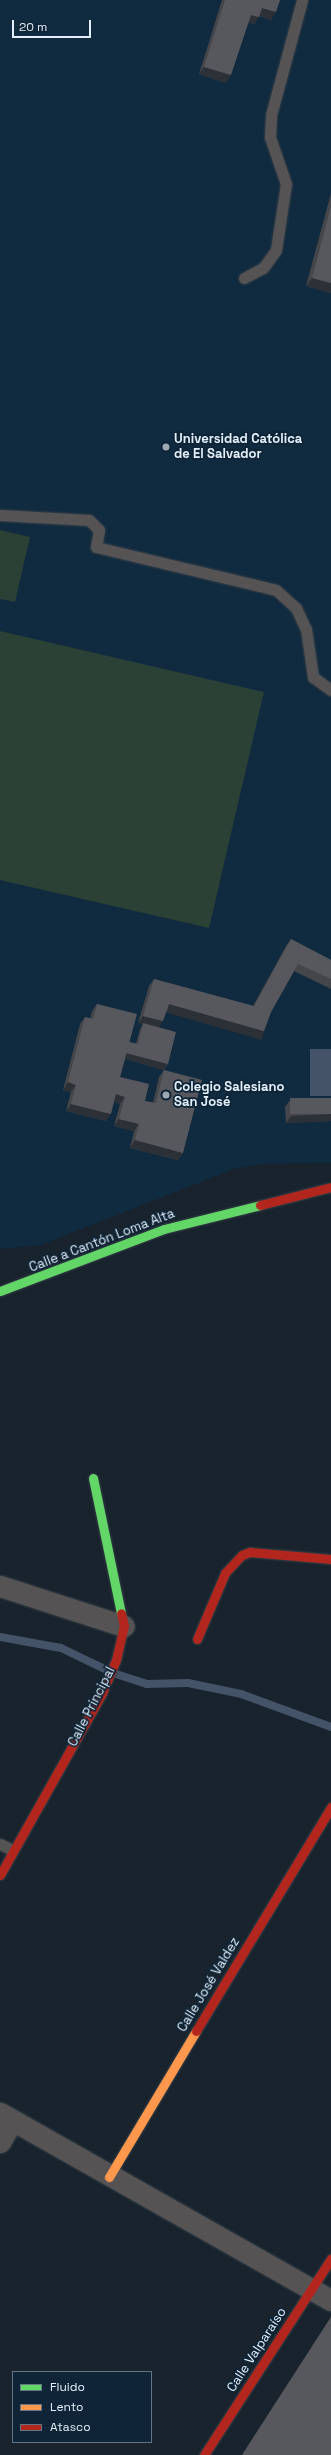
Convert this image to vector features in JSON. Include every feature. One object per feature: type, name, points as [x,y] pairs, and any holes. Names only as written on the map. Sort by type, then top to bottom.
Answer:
[{"type":"street","name":"Calle a Cantón Loma Alta","points":[[0,1291],[164,1229],[331,1187]]},
{"type":"street","name":"Calle Principal","points":[[0,1875],[102,1693],[116,1660],[124,1626],[93,1478]]},
{"type":"street","points":[[197,1639],[225,1572],[242,1555],[250,1552],[331,1559]]},
{"type":"street","points":[[0,1586],[124,1626]]},
{"type":"street","name":"Calle José Valdez","points":[[109,2177],[331,1807]]},
{"type":"street","points":[[0,2142],[6,2117],[109,2177],[331,2300]]},
{"type":"street","name":"Calle Valparaíso","points":[[204,2455],[313,2289],[331,2259]]},
{"type":"lane","points":[[244,278],[262,268],[276,250],[286,184],[270,138],[271,115],[302,0]]},
{"type":"lane","points":[[0,515],[89,520],[99,530],[96,547],[276,590],[296,608],[306,629],[313,677],[331,690]]},
{"type":"lane","points":[[0,1844],[14,1850]]},
{"type":"shaded area","name":"Universidad Católica de El Salvador","points":[[0,0],[331,0],[331,1163],[261,1164],[234,1169],[41,1245],[0,1249]]},
{"type":"shaded area","points":[[310,1049],[331,1049],[331,1096],[310,1096]]},
{"type":"green space","points":[[0,530],[30,537],[15,602],[0,599]]},
{"type":"green space","points":[[0,631],[264,692],[209,928],[0,880]]},
{"type":"building","points":[[225,0],[280,0],[276,12],[262,8],[259,17],[251,15],[231,75],[204,67]]},
{"type":"building","points":[[331,206],[331,283],[312,278]]},
{"type":"building","points":[[291,939],[331,960],[331,979],[298,964],[271,1012],[264,1031],[169,1004],[163,1021],[143,1016],[154,979],[254,1006]]},
{"type":"building","points":[[97,1004],[137,1014],[120,1077],[149,1084],[145,1101],[156,1103],[164,1070],[202,1080],[183,1153],[135,1140],[139,1124],[119,1119],[125,1097],[116,1094],[111,1114],[71,1104],[76,1085],[68,1082],[85,1017],[93,1019]]},
{"type":"building","points":[[143,1023],[176,1032],[168,1064],[126,1053],[129,1042],[138,1044]]},
{"type":"building","points":[[290,1098],[331,1098],[331,1114],[290,1114]]},
{"type":"building","points":[[331,2317],[331,2455],[242,2455]]},
{"type":"waterway","points":[[0,1637],[61,1648],[113,1673],[147,1684],[188,1683],[241,1694],[331,1727]]},
{"type":"traffic: fast","points":[[0,1291],[164,1229],[260,1205]]},
{"type":"traffic: fast","points":[[93,1478],[121,1613]]},
{"type":"traffic: slow","points":[[109,2177],[196,2031]]},
{"type":"traffic: jam","points":[[260,1205],[331,1187]]},
{"type":"traffic: jam","points":[[197,1639],[225,1573],[242,1555],[250,1552],[331,1559]]},
{"type":"traffic: jam","points":[[0,1875],[102,1693],[116,1660],[124,1626],[121,1613]]},
{"type":"traffic: jam","points":[[196,2031],[331,1807]]},
{"type":"traffic: jam","points":[[204,2455],[331,2259]]},
{"type":"place","name":"Universidad Católica de El Salvador","points":[[166,447]]},
{"type":"place","name":"Colegio Salesiano San José","points":[[166,1095]]}]
